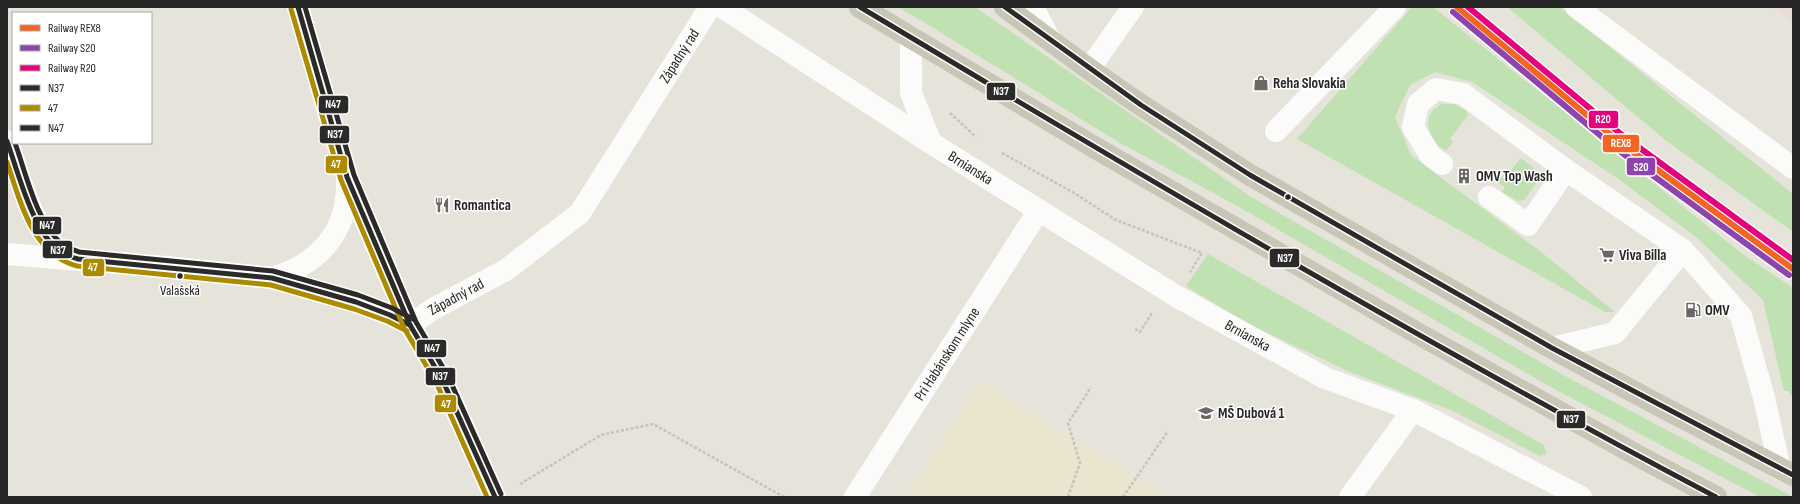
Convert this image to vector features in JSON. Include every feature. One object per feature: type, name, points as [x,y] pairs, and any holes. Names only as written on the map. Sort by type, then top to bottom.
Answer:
[{"type":"main road","points":[[860,7],[1099,150],[1417,333],[1642,458],[1716,497]]},
{"type":"main road","points":[[1005,7],[1141,105],[1250,175],[1552,348],[1787,472]]},
{"type":"street","points":[[298,7],[347,177],[410,325],[442,379],[495,497]]},
{"type":"street","name":"Západný rad","points":[[410,325],[433,309],[506,270],[580,213],[710,7]]},
{"type":"street","name":"Brnianska","points":[[722,7],[931,143],[1176,296],[1324,378],[1413,410],[1581,497]]},
{"type":"street","points":[[1033,7],[1050,40]]},
{"type":"street","points":[[1089,69],[1133,7]]},
{"type":"street","points":[[1276,131],[1395,7]]},
{"type":"street","points":[[1576,7],[1793,168]]},
{"type":"street","points":[[911,37],[911,93],[931,143]]},
{"type":"street","points":[[1442,164],[1430,155],[1413,127],[1418,104],[1436,89],[1463,94],[1566,170],[1683,250],[1740,316],[1787,472]]},
{"type":"street","points":[[7,141],[32,212],[41,227],[59,251],[78,259]]},
{"type":"street","points":[[1489,197],[1528,226],[1566,170]]},
{"type":"street","points":[[272,278],[289,273],[304,266],[318,255],[330,242],[344,211],[347,194],[347,177]]},
{"type":"street","name":"Pri Habánskom mlyne","points":[[855,497],[1039,210]]},
{"type":"street","points":[[1552,348],[1615,333],[1683,250]]},
{"type":"street","points":[[7,254],[78,259],[272,278],[356,302],[390,315],[410,325]]},
{"type":"street","points":[[1350,497],[1413,410]]},
{"type":"path","points":[[945,109],[980,141]]},
{"type":"path","points":[[1000,152],[1074,193],[1116,220],[1202,253],[1186,278]]},
{"type":"path","points":[[1135,329],[1140,332],[1155,309]]},
{"type":"path","points":[[1068,497],[1080,463],[1068,423],[1091,387]]},
{"type":"path","points":[[519,484],[601,435],[653,424],[784,497]]},
{"type":"path","points":[[1123,497],[1168,430]]},
{"type":"shaded area","points":[[1773,7],[1793,7],[1793,24]]},
{"type":"shaded area","points":[[979,381],[1169,497],[906,497]]},
{"type":"green space","points":[[898,7],[975,7],[1253,198],[1565,376],[1793,497],[1760,497],[1556,390],[1232,203],[1120,143]]},
{"type":"green space","points":[[1412,7],[1433,7],[1740,252],[1793,288],[1793,398],[1788,391],[1784,391],[1763,300],[1697,238],[1617,178],[1472,82],[1435,72],[1410,85],[1395,117],[1411,155],[1545,255],[1615,312],[1605,312],[1297,139]]},
{"type":"green space","points":[[1507,7],[1560,7],[1793,194],[1793,232],[1664,139]]},
{"type":"green space","points":[[1442,104],[1454,104],[1466,110],[1468,115],[1450,139],[1453,142],[1446,151],[1433,142],[1428,126],[1429,117],[1433,110]]},
{"type":"green space","points":[[1521,158],[1534,168],[1539,175],[1537,182],[1524,200],[1518,201],[1502,192],[1505,187],[1494,180],[1498,175],[1504,179]]},
{"type":"green space","points":[[1208,254],[1544,445],[1547,454],[1540,456],[1453,411],[1350,372],[1244,322],[1186,286]]},
{"type":"rail line","name":"REX8","points":[[1457,7],[1618,141],[1793,269]]},
{"type":"rail line","name":"R20","points":[[1468,7],[1622,135],[1793,260]]},
{"type":"rail line","name":"S20","points":[[1453,12],[1614,147],[1789,275]]},
{"type":"transit line","name":"N37","points":[[298,7],[347,177],[410,325],[442,379],[495,497]]},
{"type":"transit line","name":"N47","points":[[305,7],[354,175],[416,322],[448,376],[501,494]]},
{"type":"transit line","name":"N37","points":[[860,7],[1285,258],[1499,380],[1716,497]]},
{"type":"transit line","name":"N37","points":[[1005,7],[1141,105],[1250,175],[1552,348],[1793,475]]},
{"type":"transit line","name":"47","points":[[291,9],[341,180],[404,328],[436,382],[487,497]]},
{"type":"transit line","name":"N37","points":[[7,141],[21,184],[33,214],[49,241],[58,250],[68,255],[78,259],[272,278],[356,302],[390,315],[410,325]]},
{"type":"transit line","name":"N47","points":[[15,144],[39,211],[53,235],[68,248],[79,252],[273,271],[358,295],[392,308],[413,319]]},
{"type":"transit line","name":"47","points":[[7,162],[17,193],[30,224],[49,250],[62,260],[77,266],[271,285],[354,309],[387,321],[407,331]]},
{"type":"place","name":"Reha Slovakia","points":[[1261,83]]},
{"type":"place","name":"OMV Top Wash","points":[[1464,176]]},
{"type":"place","name":"Romantica","points":[[442,205]]},
{"type":"place","name":"Viva Billa","points":[[1607,255]]},
{"type":"place","name":"Valašská","points":[[180,276]]},
{"type":"place","name":"OMV","points":[[1693,310]]},
{"type":"place","name":"MŠ Dubová 1","points":[[1206,413]]}]
